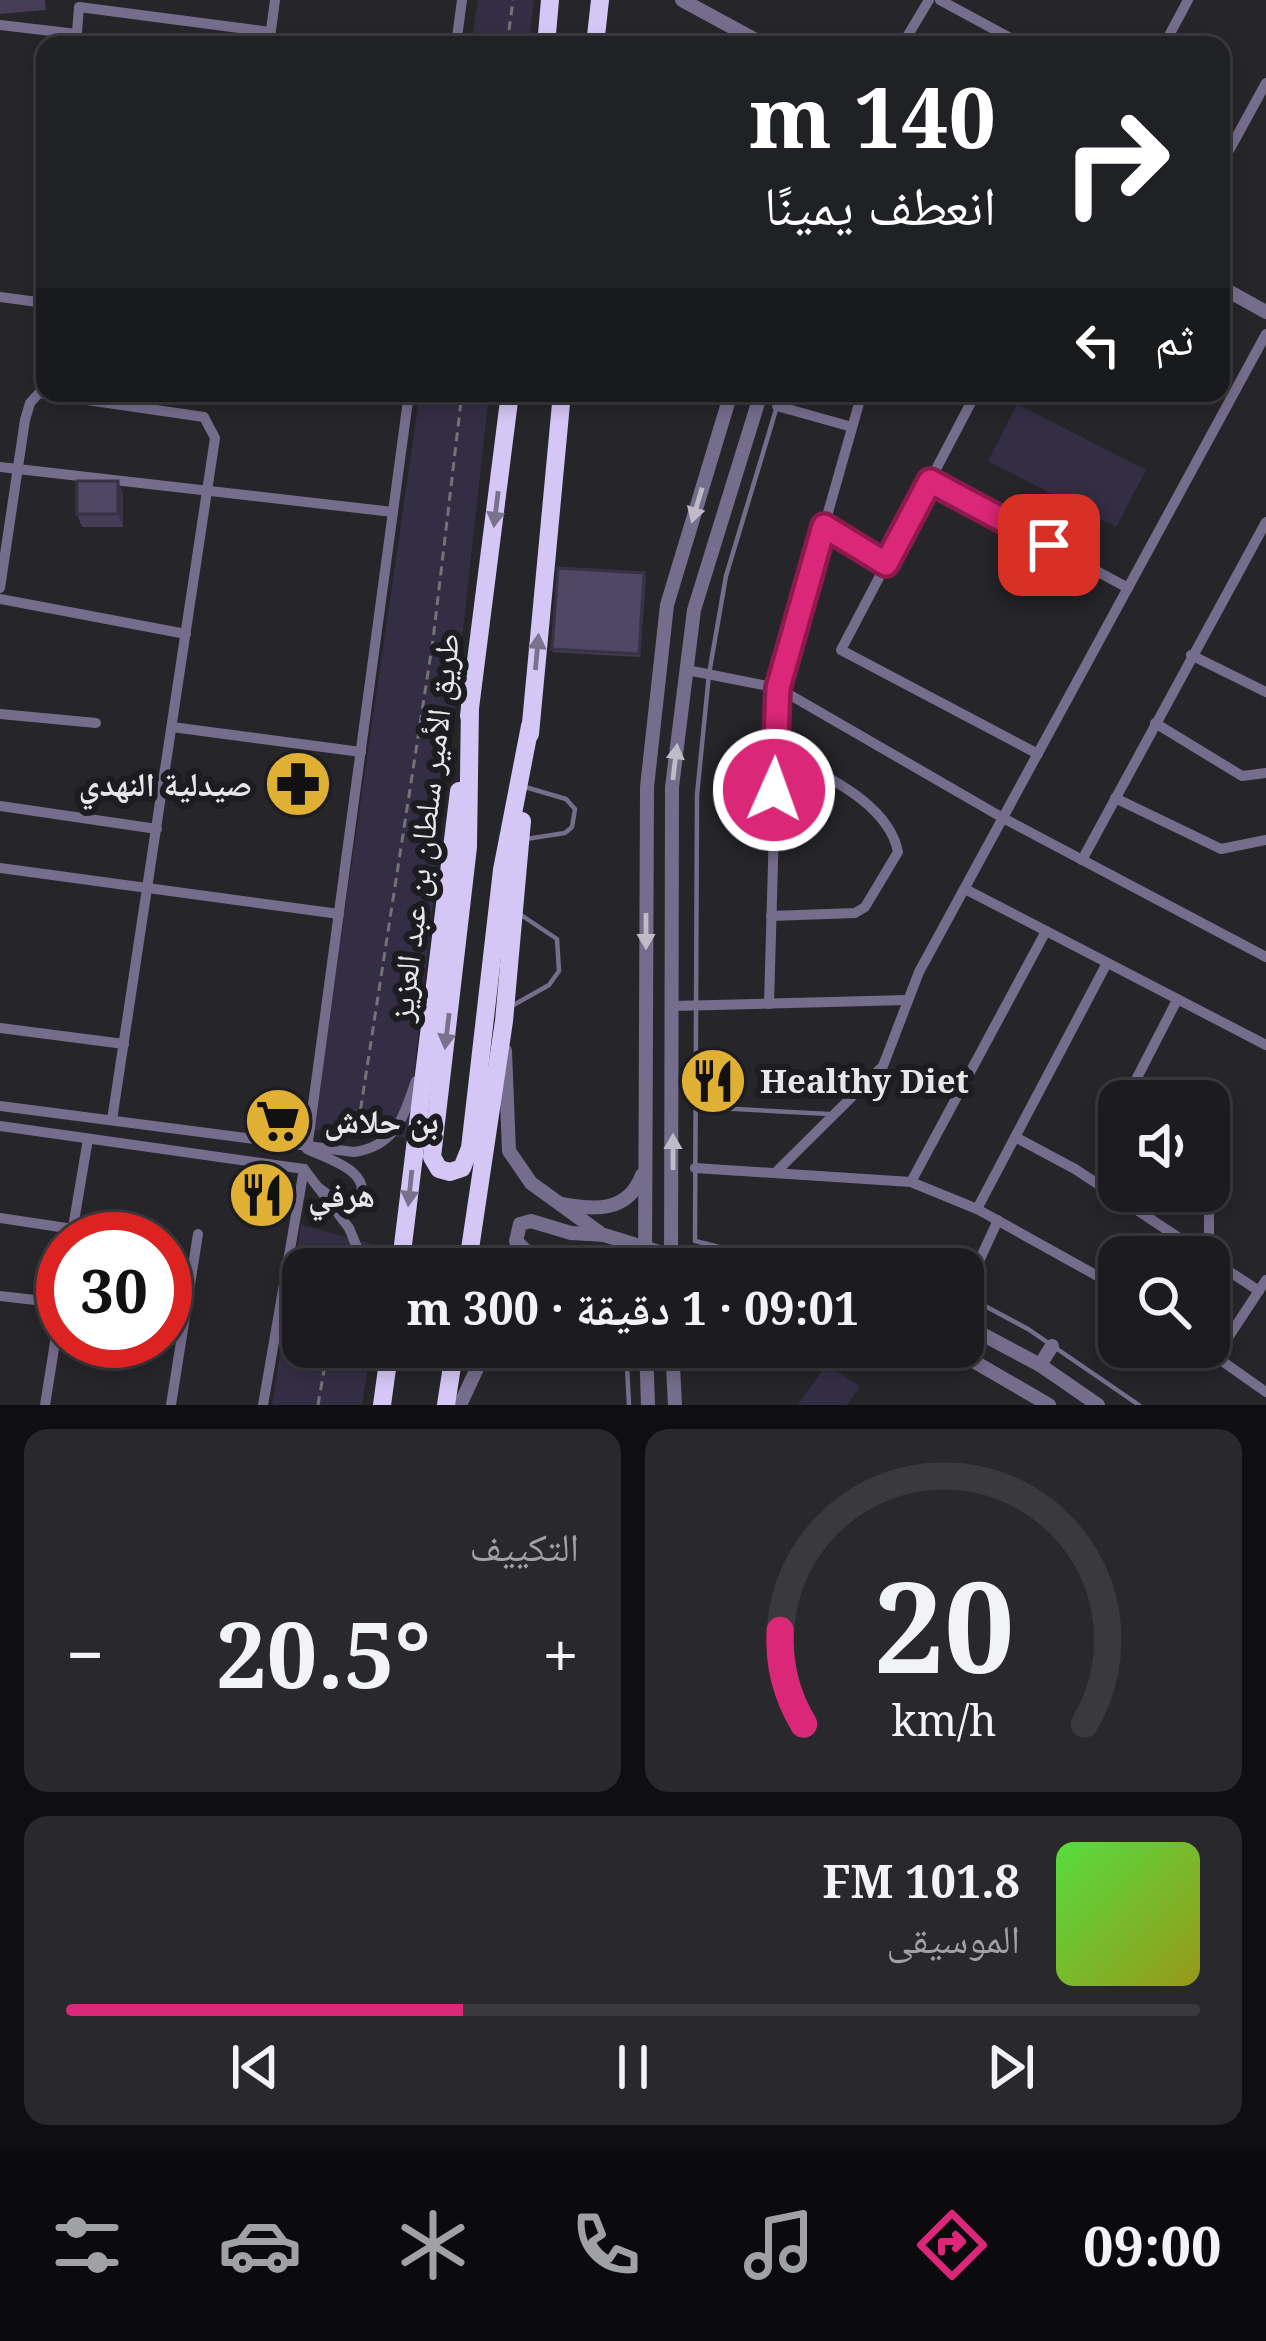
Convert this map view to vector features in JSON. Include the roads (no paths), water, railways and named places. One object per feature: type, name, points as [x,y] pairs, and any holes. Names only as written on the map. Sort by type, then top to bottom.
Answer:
[{"type":"highway","points":[[547,36],[550,0]]},
{"type":"highway","points":[[596,36],[600,0]]},
{"type":"highway","name":"طريق الأمير سلطان بن عبد العزيز","points":[[402,1248],[509,402]]},
{"type":"highway","points":[[470,1248],[505,1015],[561,402]]},
{"type":"highway","points":[[470,705],[468,847],[432,1157],[439,1169],[450,1172],[462,1168],[470,1148],[502,870],[530,726]]},
{"type":"highway","points":[[382,1405],[386,1368]]},
{"type":"highway","points":[[446,1405],[452,1368]]},
{"type":"street","points":[[269,36],[274,0]]},
{"type":"street","points":[[457,36],[462,0]]},
{"type":"street","points":[[682,0],[748,36]]},
{"type":"street","points":[[907,36],[928,0]]},
{"type":"street","points":[[940,0],[1006,36]]},
{"type":"street","points":[[1168,36],[1185,1]]},
{"type":"street","points":[[76,36],[79,7],[251,36]]},
{"type":"street","points":[[0,25],[60,36]]},
{"type":"street","points":[[1230,147],[1266,83]]},
{"type":"street","points":[[1230,292],[1266,312]]},
{"type":"street","points":[[0,297],[36,302]]},
{"type":"street","points":[[1230,400],[1266,334]]},
{"type":"street","points":[[0,588],[17,469],[30,403],[36,396]]},
{"type":"street","points":[[101,402],[204,417],[215,438],[112,1120]]},
{"type":"street","points":[[307,1149],[408,402]]},
{"type":"street","points":[[646,1248],[649,764],[667,605],[728,402]]},
{"type":"street","points":[[671,1248],[672,787],[694,610],[757,402]]},
{"type":"street","points":[[787,402],[852,427]]},
{"type":"street","points":[[769,1004],[778,688],[859,402]]},
{"type":"street","points":[[971,402],[841,650],[1038,754]]},
{"type":"street","points":[[778,1170],[883,1066],[907,1000],[964,889],[1229,402]]},
{"type":"street","points":[[0,467],[393,512]]},
{"type":"street","points":[[930,481],[1128,588]]},
{"type":"street","points":[[1082,860],[1266,522]]},
{"type":"street","points":[[824,526],[886,564]]},
{"type":"street","points":[[0,599],[186,634]]},
{"type":"street","points":[[1191,655],[1266,692]]},
{"type":"street","points":[[687,670],[778,688],[1003,818],[1266,957]]},
{"type":"street","points":[[0,714],[96,723]]},
{"type":"street","points":[[1155,723],[1242,776],[1266,773]]},
{"type":"street","points":[[172,728],[361,752]]},
{"type":"street","points":[[771,916],[855,913],[865,907],[898,852],[895,835],[874,810],[775,748]]},
{"type":"street","points":[[1115,798],[1221,849],[1266,840]]},
{"type":"street","points":[[0,806],[157,829]]},
{"type":"street","points":[[0,868],[339,914]]},
{"type":"street","points":[[964,889],[1266,1045]]},
{"type":"street","points":[[911,1181],[1046,931]]},
{"type":"street","points":[[977,1209],[1107,963]]},
{"type":"street","points":[[674,1006],[907,1000]]},
{"type":"street","points":[[1136,1080],[1178,1000]]},
{"type":"street","points":[[505,1015],[509,1151],[531,1183],[604,1235]]},
{"type":"street","points":[[0,1028],[124,1044]]},
{"type":"street","points":[[0,1106],[354,1152],[375,1149],[399,1126],[424,1062]]},
{"type":"street","points":[[0,1126],[304,1169],[349,1228],[357,1248]]},
{"type":"street","points":[[1015,1137],[1075,1168],[1177,1236]]},
{"type":"street","points":[[76,1212],[88,1139]]},
{"type":"street","points":[[307,1149],[352,1170],[363,1183],[363,1194],[356,1204],[345,1207],[319,1188]]},
{"type":"street","points":[[558,1204],[598,1211],[622,1202],[637,1189],[646,1165]]},
{"type":"street","points":[[695,1168],[911,1181],[977,1209],[1098,1276]]},
{"type":"street","points":[[263,1405],[304,1169]]},
{"type":"street","points":[[0,1218],[36,1226]]},
{"type":"street","points":[[984,1250],[998,1220]]},
{"type":"street","points":[[524,1248],[516,1232],[520,1224],[531,1221],[643,1248]]},
{"type":"street","points":[[192,1270],[198,1234]]},
{"type":"street","points":[[1230,1268],[1263,1286],[1230,1335]]},
{"type":"street","points":[[0,1296],[36,1297]]},
{"type":"street","points":[[984,1335],[1040,1365],[1098,1405]]},
{"type":"street","points":[[1040,1365],[1052,1346]]},
{"type":"street","points":[[1230,1366],[1266,1392]]},
{"type":"street","points":[[984,1367],[1049,1405]]},
{"type":"street","points":[[45,1405],[51,1368]]},
{"type":"street","points":[[170,1405],[176,1368]]},
{"type":"street","points":[[460,1405],[477,1368]]},
{"type":"street","points":[[647,1368],[648,1405]]},
{"type":"street","points":[[673,1368],[675,1405]]},
{"type":"lane","points":[[722,1248],[694,1241],[697,795],[709,674],[726,576],[778,402]]},
{"type":"lane","points":[[520,840],[565,832],[572,827],[575,809],[566,799],[525,787]]},
{"type":"lane","points":[[505,1015],[549,985],[559,971],[557,940],[514,910]]},
{"type":"lane","points":[[695,1107],[835,1114]]},
{"type":"lane","points":[[984,1307],[1139,1405]]},
{"type":"lane","points":[[627,1368],[629,1405]]},
{"type":"place","name":"صيدلية النهدي","points":[[298,784]]},
{"type":"place","name":"Healthy Diet","points":[[713,1081]]},
{"type":"place","name":"بن حلاش","points":[[278,1121]]},
{"type":"place","name":"هرفي","points":[[262,1195]]}]
